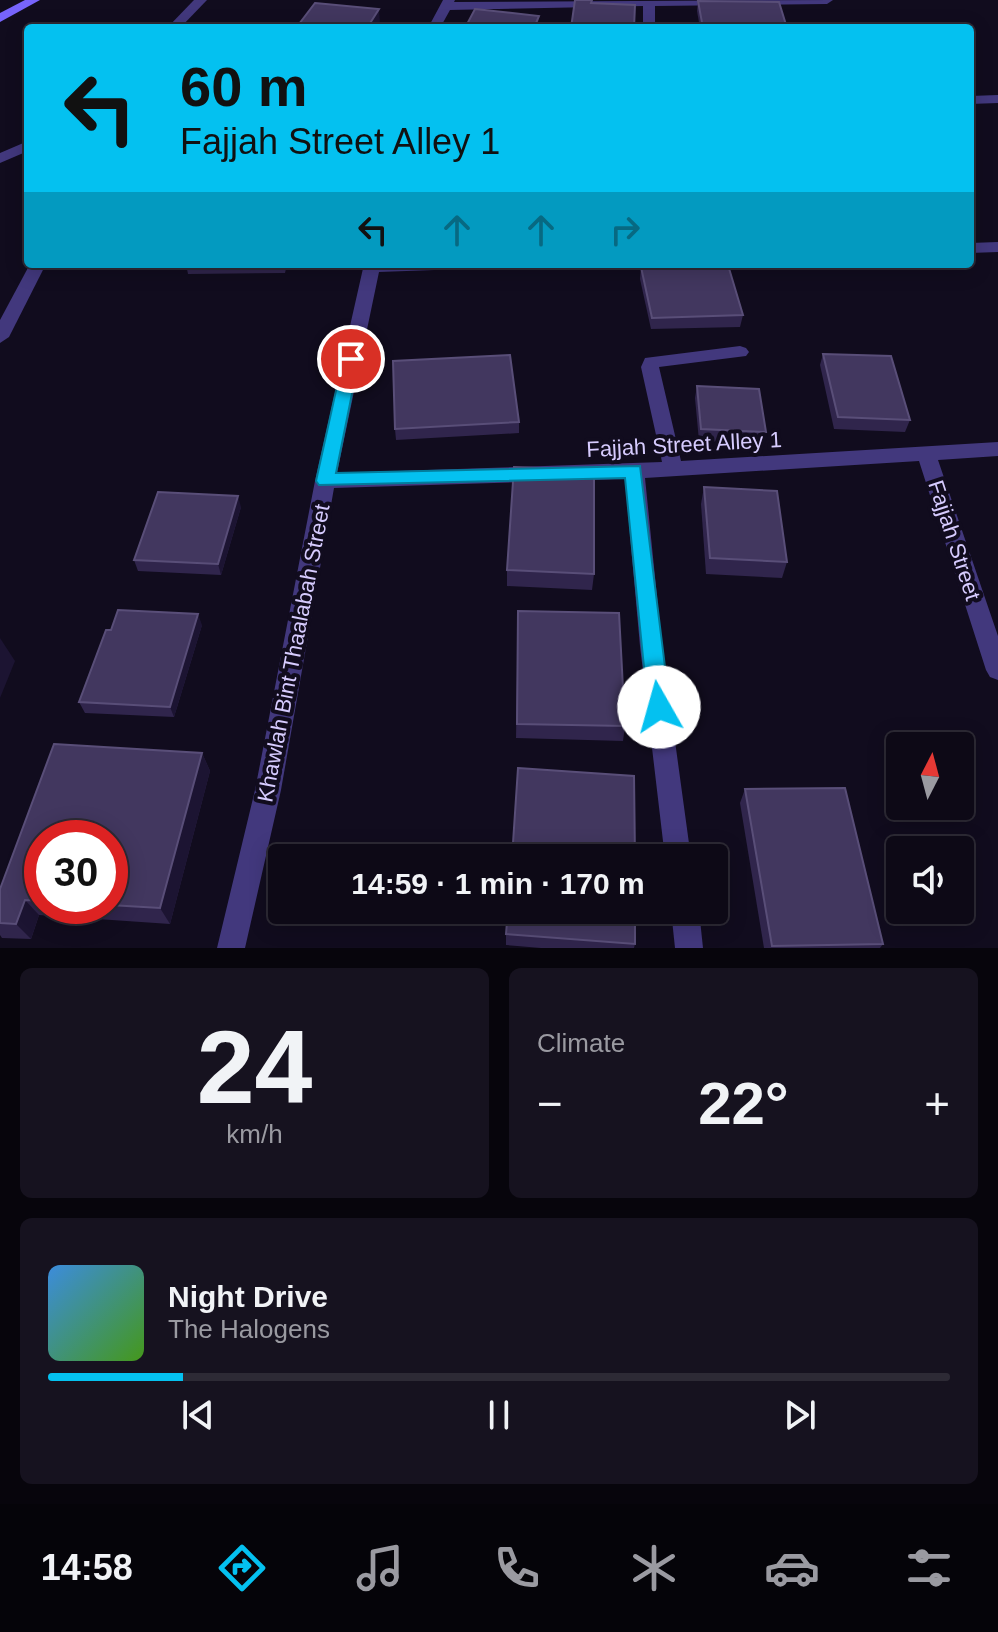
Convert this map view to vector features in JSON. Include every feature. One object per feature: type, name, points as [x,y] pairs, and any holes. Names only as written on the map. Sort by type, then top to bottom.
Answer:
[{"type":"main road","points":[[0,6],[12,0]]},
{"type":"main road","points":[[0,18],[34,0]]},
{"type":"street","points":[[177,24],[201,0]]},
{"type":"street","points":[[436,24],[448,3],[649,5],[827,0]]},
{"type":"street","points":[[649,5],[649,24]]},
{"type":"street","points":[[974,100],[998,99]]},
{"type":"street","points":[[0,159],[24,147]]},
{"type":"street","points":[[974,248],[998,247]]},
{"type":"street","points":[[0,337],[36,268]]},
{"type":"street","name":"Khawlah Bint Thaalabah Street","points":[[231,948],[268,790],[325,481],[371,268]]},
{"type":"street","points":[[673,469],[651,362],[740,352]]},
{"type":"street","name":"Fajjah Street Alley 1","points":[[325,481],[634,471],[927,456],[998,449]]},
{"type":"street","name":"Fajjah Street","points":[[927,456],[998,670]]},
{"type":"street","points":[[634,471],[651,646],[676,844]]},
{"type":"street","points":[[686,924],[689,948]]},
{"type":"building","points":[[575,0],[635,5],[634,24],[572,24]]},
{"type":"building","points":[[698,1],[779,2],[786,24],[702,24]]},
{"type":"building","points":[[315,3],[379,9],[370,24],[299,24]]},
{"type":"building","points":[[475,9],[539,16],[536,24],[467,24]]},
{"type":"building","points":[[641,268],[729,268],[743,315],[652,318]]},
{"type":"building","points":[[823,354],[891,356],[910,420],[838,417]]},
{"type":"building","points":[[510,355],[519,422],[395,429],[393,361]]},
{"type":"building","points":[[697,386],[759,389],[766,432],[701,429]]},
{"type":"building","points":[[514,467],[594,470],[594,574],[507,570]]},
{"type":"building","points":[[704,487],[777,491],[787,562],[710,558]]},
{"type":"building","points":[[158,492],[238,496],[218,564],[134,560]]},
{"type":"building","points":[[118,610],[198,614],[170,707],[79,702],[106,630],[111,630]]},
{"type":"building","points":[[518,611],[619,613],[625,726],[517,724]]},
{"type":"building","points":[[54,744],[202,753],[160,908],[128,906],[128,820],[26,820]]},
{"type":"building","points":[[518,768],[634,776],[635,844],[513,844]]},
{"type":"building","points":[[845,788],[883,944],[772,946],[745,789]]},
{"type":"building","points":[[24,825],[24,903],[16,924],[0,923],[0,889]]},
{"type":"building","points":[[507,924],[635,924],[635,944],[506,934]]},
{"type":"route","points":[[351,359],[325,481],[634,471],[659,707]]}]
